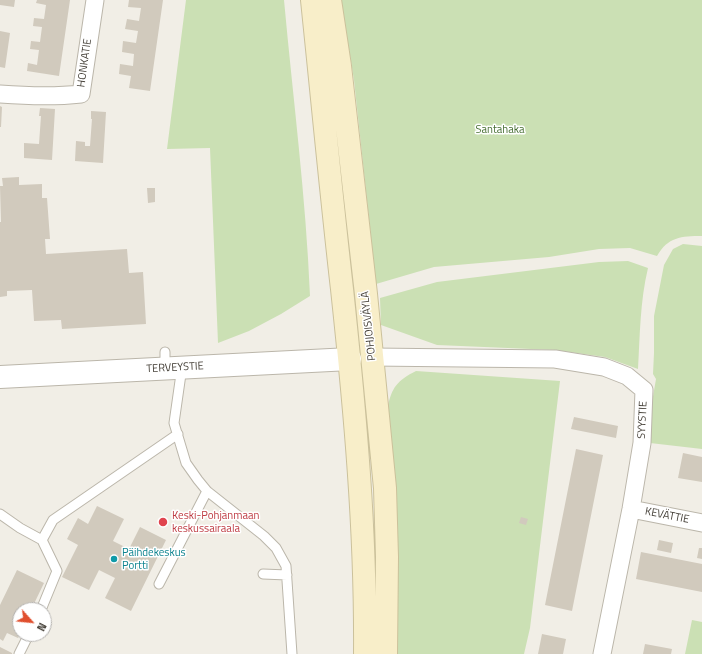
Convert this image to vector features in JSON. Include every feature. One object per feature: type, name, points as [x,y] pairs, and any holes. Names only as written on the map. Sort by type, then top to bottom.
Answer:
[{"type":"main road","name":"POHJOISVÄYLÄ","points":[[312,0],[350,359],[363,549],[364,654]]},
{"type":"main road","name":"POHJOISVÄYLÄ","points":[[330,0],[340,66],[372,357],[385,496],[388,558],[386,654]]},
{"type":"main road","points":[[350,359],[372,357]]},
{"type":"street","name":"HONKATIE","points":[[0,94],[49,96],[81,94],[94,0]]},
{"type":"street","name":"SYYSTIE","points":[[372,357],[555,359],[604,367],[627,376],[644,390],[642,442],[631,509],[602,654]]},
{"type":"street","name":"TERVEYSTIE","points":[[0,377],[171,363],[350,359]]},
{"type":"street","name":"KEVÄTTIE","points":[[631,509],[702,523]]},
{"type":"lane","points":[[171,363],[174,423],[186,462],[207,491],[264,536],[276,548],[286,566],[292,654]]},
{"type":"lane","points":[[42,540],[53,520],[178,434]]},
{"type":"lane","points":[[159,584],[207,491]]},
{"type":"lane","points":[[0,514],[20,528],[42,540],[57,571],[44,602]]},
{"type":"lane","points":[[263,574],[287,575]]},
{"type":"lane","points":[[19,654],[25,642]]},
{"type":"green space","points":[[186,0],[284,0],[302,185],[310,296],[249,331],[218,343],[210,148],[167,149]]},
{"type":"green space","name":"Santahaka","points":[[341,0],[702,0],[702,236],[681,237],[671,241],[657,256],[630,248],[599,249],[549,257],[434,267],[376,284],[354,80]]},
{"type":"green space","points":[[683,244],[702,246],[702,449],[650,443],[651,408],[656,379],[653,374],[654,316],[664,265],[673,249]]},
{"type":"green space","points":[[628,261],[648,268],[642,305],[638,369],[605,357],[555,350],[437,345],[381,325],[380,298],[437,282],[599,262]]},
{"type":"green space","points":[[416,371],[560,381],[530,628],[524,654],[395,654],[398,572],[388,407],[389,400],[396,385]]},
{"type":"green space","points":[[692,620],[702,622],[702,654],[685,654]]},
{"type":"building","points":[[0,0],[15,0],[14,7],[0,5]]},
{"type":"building","points":[[37,0],[70,0],[59,76],[27,71],[28,63],[37,65],[39,50],[30,49],[31,41],[40,42],[42,27],[33,26],[34,18],[44,19],[46,5],[36,3]]},
{"type":"building","points":[[129,0],[163,0],[150,91],[129,88],[131,76],[119,74],[120,64],[133,66],[134,54],[122,52],[123,41],[136,43],[138,31],[125,29],[127,19],[139,21],[141,8],[128,7]]},
{"type":"building","points":[[0,31],[10,33],[5,68],[0,67]]},
{"type":"building","points":[[0,106],[2,107],[1,127],[0,127]]},
{"type":"building","points":[[40,108],[55,109],[52,160],[24,158],[24,143],[39,144],[41,116],[39,116]]},
{"type":"building","points":[[91,111],[106,112],[103,163],[75,161],[76,141],[85,142],[85,146],[90,146],[92,119]]},
{"type":"building","points":[[19,177],[19,185],[42,184],[42,198],[47,198],[50,239],[45,239],[46,254],[127,249],[129,273],[143,272],[146,324],[62,329],[61,320],[34,321],[32,290],[7,291],[7,296],[0,297],[0,186],[3,186],[2,178]]},
{"type":"building","points":[[147,188],[155,188],[155,202],[148,203]]},
{"type":"building","points":[[574,417],[618,426],[616,438],[571,429]]},
{"type":"building","points":[[576,449],[603,455],[572,611],[545,605]]},
{"type":"building","points":[[683,453],[702,457],[702,482],[678,478]]},
{"type":"building","name":"Päihdekeskus Portti","points":[[97,506],[124,519],[113,541],[129,549],[140,527],[166,540],[131,611],[105,598],[115,578],[99,570],[89,590],[62,577],[78,545],[67,539],[78,518],[88,524]]},
{"type":"building","points":[[521,517],[528,519],[526,525],[519,523]]},
{"type":"building","points":[[659,540],[673,543],[671,553],[657,550]]},
{"type":"building","points":[[699,548],[702,548],[702,559],[697,558]]},
{"type":"building","points":[[641,552],[702,564],[702,592],[636,579]]},
{"type":"building","points":[[17,570],[44,583],[35,602],[12,602],[12,635],[7,633],[3,641],[0,639],[0,605]]},
{"type":"building","points":[[542,634],[566,639],[563,654],[538,654]]},
{"type":"building","points":[[645,644],[672,649],[671,654],[643,654]]},
{"type":"building","points":[[0,647],[12,653],[12,654],[0,654]]},
{"type":"place","name":"Keski-Pohjanmaan keskussairaala","points":[[163,522]]},
{"type":"place","name":"Päihdekeskus Portti","points":[[114,559]]}]
